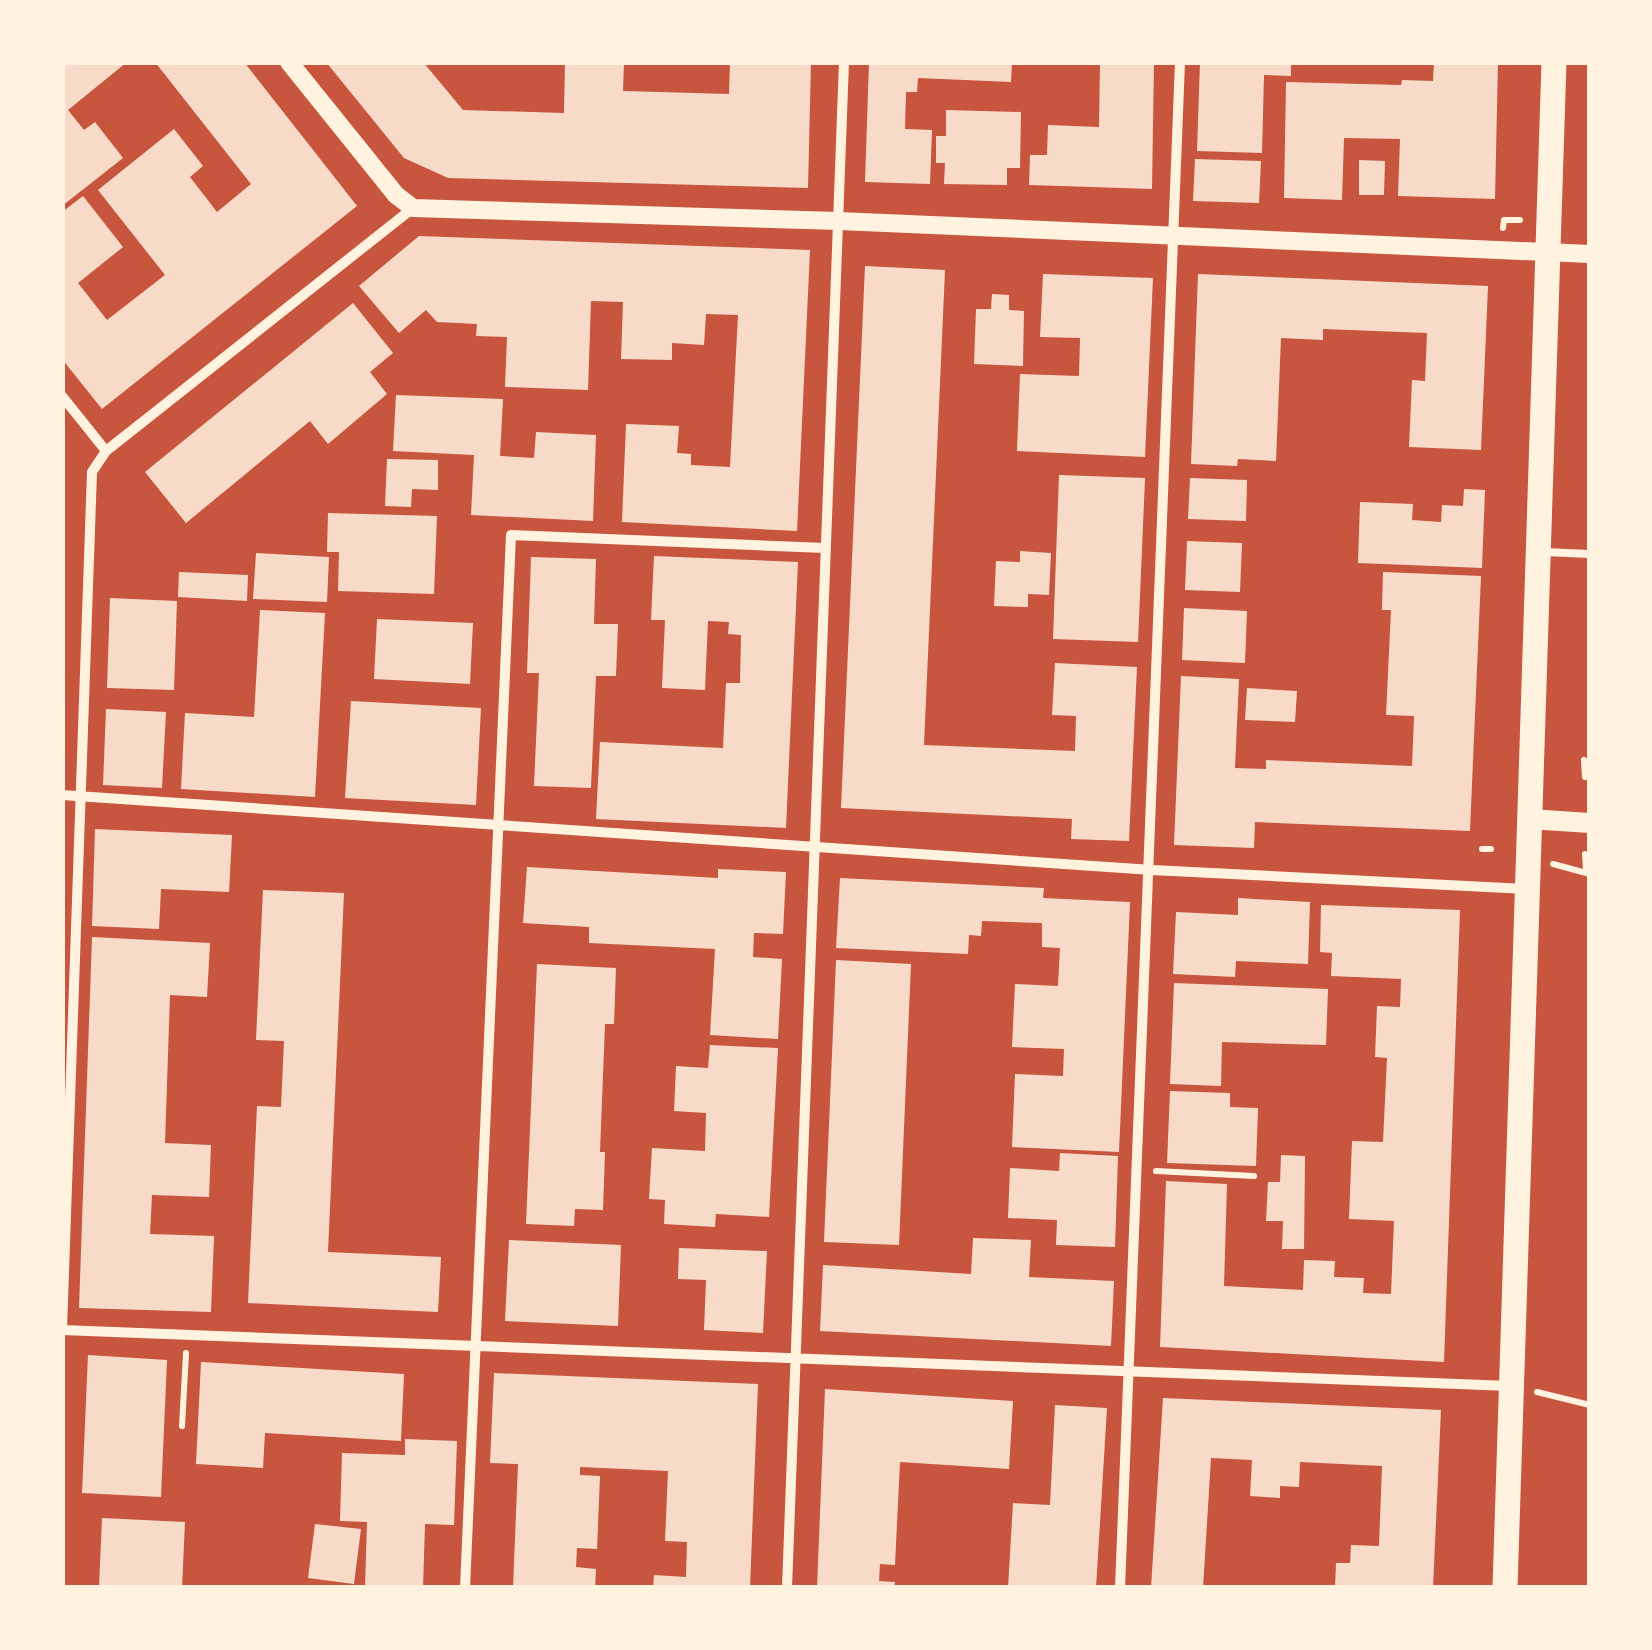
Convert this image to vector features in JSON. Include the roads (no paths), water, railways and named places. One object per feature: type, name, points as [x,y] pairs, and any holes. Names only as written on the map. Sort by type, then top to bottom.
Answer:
[{"type":"main road","points":[[1505,1588],[1554,62]]},
{"type":"main road","points":[[1529,819],[1590,823]]},
{"type":"street","points":[[289,62],[396,195],[413,208],[839,221],[1590,254]]},
{"type":"street","points":[[786,1588],[844,62]]},
{"type":"street","points":[[1120,1588],[1152,870],[1180,62]]},
{"type":"street","points":[[413,208],[106,451],[92,472],[88,497],[62,1330],[1511,1386]]},
{"type":"street","points":[[62,396],[106,451]]},
{"type":"street","points":[[466,1588],[511,535],[825,548]]},
{"type":"street","points":[[62,796],[1152,870],[1526,889]]},
{"type":"lane","points":[[1539,552],[1590,554]]}]
